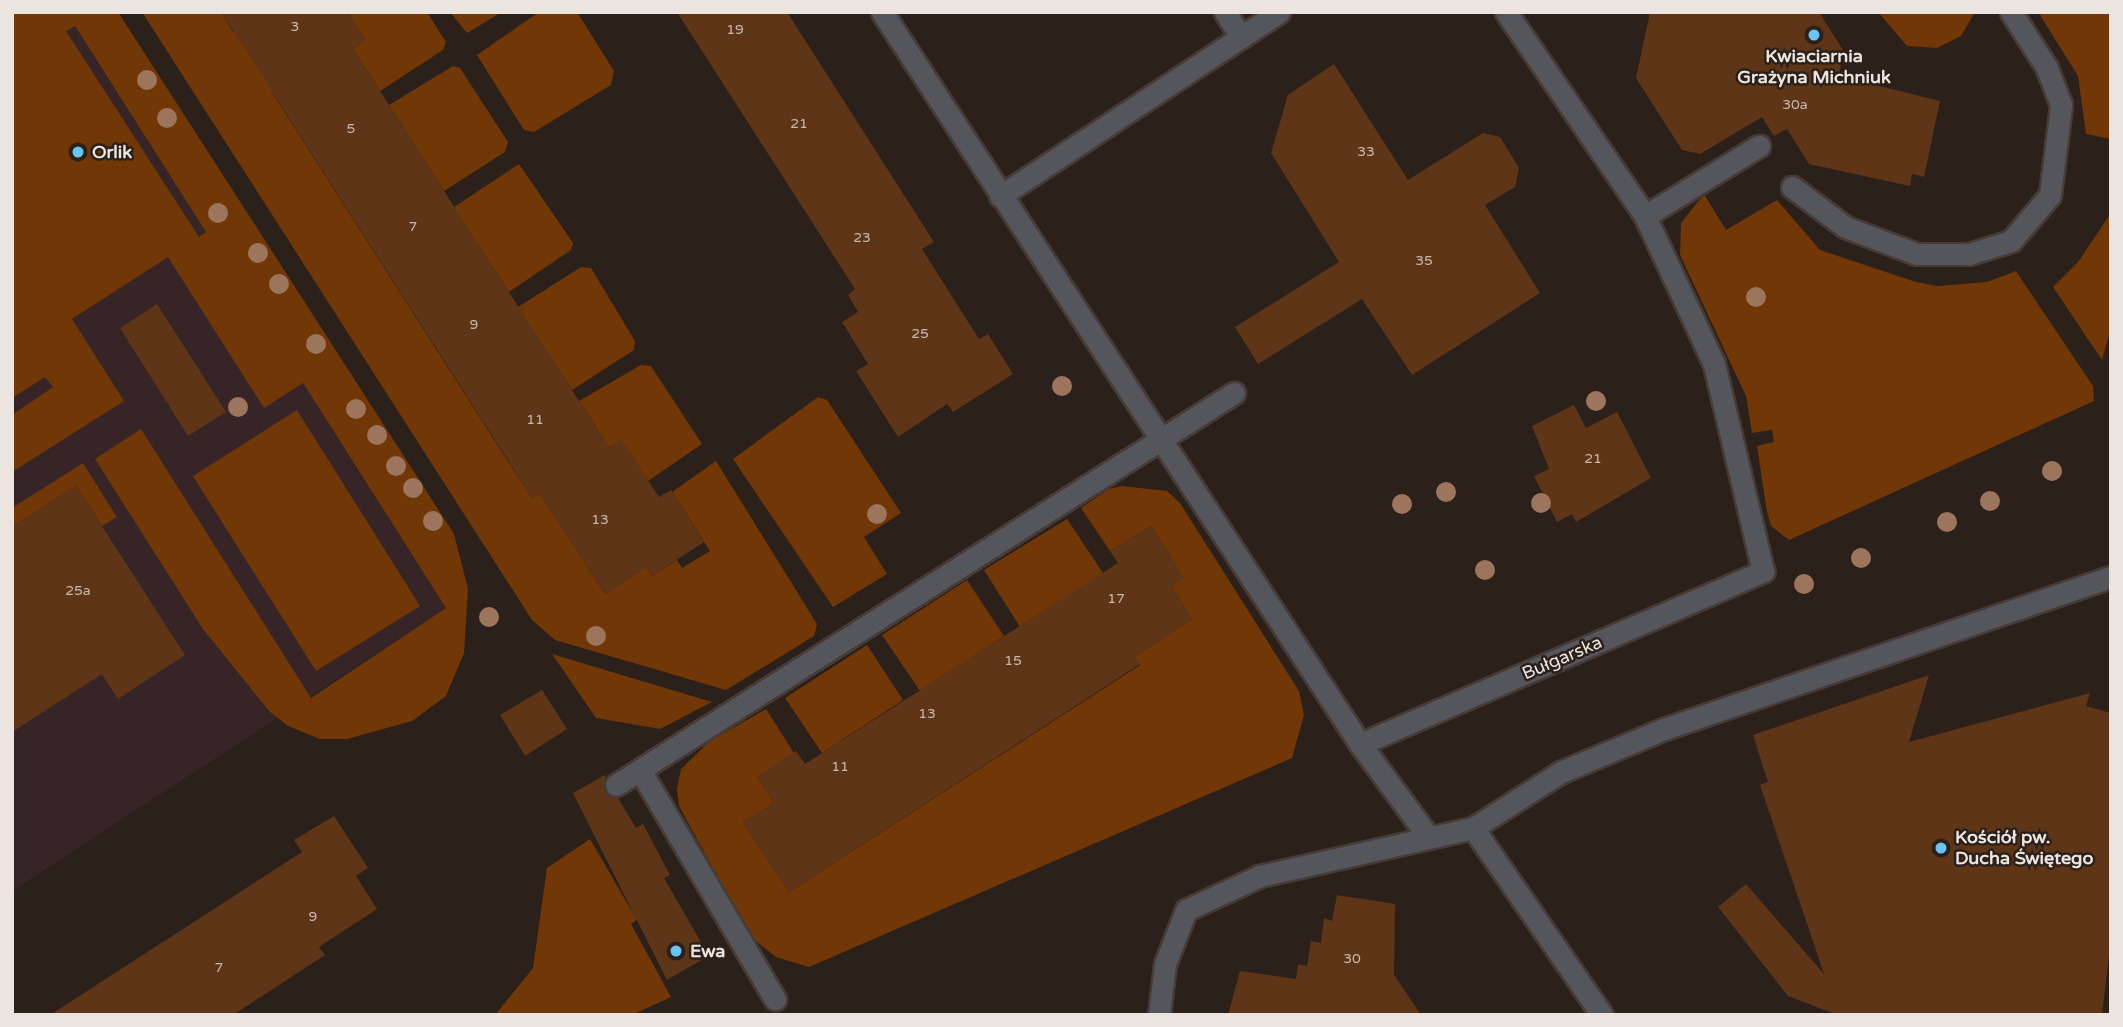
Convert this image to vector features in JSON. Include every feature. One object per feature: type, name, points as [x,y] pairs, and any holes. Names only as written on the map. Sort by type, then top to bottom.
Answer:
[{"type":"street","points":[[881,12],[1360,744],[1427,835]]},
{"type":"street","points":[[1225,12],[1241,37]]},
{"type":"street","points":[[1000,196],[1279,12]]},
{"type":"street","points":[[1506,12],[1645,216],[1759,146]]},
{"type":"street","points":[[1792,187],[1845,227],[1917,254],[1969,254],[2011,241],[2050,195],[2061,105],[2047,68],[2011,12]]},
{"type":"street","name":"Bułgarska","points":[[1360,744],[1763,571],[1726,398],[1645,216]]},
{"type":"street","points":[[616,785],[1234,393]]},
{"type":"street","points":[[1159,1015],[1166,964],[1186,910],[1259,876],[1427,835],[1445,837],[1473,828],[1561,772],[1664,729],[2111,577]]},
{"type":"street","points":[[640,769],[775,999]]},
{"type":"street","points":[[1473,828],[1602,1015]]},
{"type":"shaded area","points":[[12,12],[74,25],[446,608],[12,891]]},
{"type":"shaded area","points":[[12,12],[118,12],[454,534],[468,589],[464,653],[446,696],[412,721],[347,739],[320,739],[288,726],[270,712],[203,629],[95,459],[141,429],[311,698],[446,608],[303,383],[264,408],[168,257],[72,319],[124,401],[12,472],[12,415],[53,387],[45,377],[12,398]],"holes":[[[75,26],[206,232],[199,237],[66,31]]]},
{"type":"shaded area","points":[[142,12],[221,12],[233,32],[242,27],[275,97],[509,463],[532,498],[540,494],[605,594],[646,567],[652,576],[677,560],[682,568],[710,551],[672,492],[716,461],[817,624],[814,636],[726,690],[555,640],[532,620]]},
{"type":"shaded area","points":[[347,12],[427,12],[446,42],[443,50],[380,91],[353,49],[365,40]]},
{"type":"shaded area","points":[[450,12],[502,12],[467,33]]},
{"type":"shaded area","points":[[539,12],[577,12],[614,71],[611,85],[534,132],[524,130],[477,55]]},
{"type":"shaded area","points":[[1878,12],[1975,12],[1961,36],[1937,48],[1907,46]]},
{"type":"shaded area","points":[[2045,12],[2111,12],[2111,139],[2086,134],[2078,76],[2040,15]]},
{"type":"shaded area","points":[[453,66],[460,68],[508,142],[505,152],[444,191],[389,105]]},
{"type":"shaded area","points":[[519,164],[573,243],[571,250],[509,292],[454,207]]},
{"type":"shaded area","points":[[1704,194],[1726,230],[1777,200],[1820,250],[1916,282],[1937,286],[1987,282],[2016,271],[2093,386],[2094,401],[1789,540],[1771,526],[1767,512],[1757,446],[1774,442],[1772,430],[1752,433],[1746,396],[1680,255],[1681,223]]},
{"type":"shaded area","points":[[2111,213],[2111,328],[2102,360],[2053,287],[2078,262]]},
{"type":"shaded area","points":[[581,267],[591,268],[635,341],[634,350],[572,390],[518,307]]},
{"type":"shaded area","points":[[641,365],[651,366],[702,444],[648,481],[621,440],[609,448],[579,401]]},
{"type":"shaded area","points":[[818,397],[827,400],[901,513],[864,537],[887,574],[833,607],[733,459]]},
{"type":"shaded area","points":[[297,410],[420,606],[316,671],[193,476]]},
{"type":"shaded area","points":[[83,463],[117,517],[102,526],[76,486],[12,527],[12,508]]},
{"type":"shaded area","points":[[1122,486],[1167,491],[1180,503],[1299,691],[1304,715],[1292,758],[809,967],[776,957],[751,937],[679,806],[677,789],[681,769],[710,741],[766,709],[794,753],[757,777],[774,803],[743,823],[789,892],[1140,665],[1135,656],[1192,619],[1171,586],[1183,577],[1151,526],[1110,551],[1081,508],[1109,489]]},
{"type":"shaded area","points":[[1067,519],[1103,573],[1020,627],[984,570]]},
{"type":"shaded area","points":[[967,580],[1004,636],[920,691],[882,635]]},
{"type":"shaded area","points":[[867,645],[903,700],[822,753],[785,698]]},
{"type":"shaded area","points":[[552,654],[712,702],[660,729],[596,718]]},
{"type":"shaded area","points":[[590,839],[637,920],[631,924],[671,997],[632,1015],[495,1015],[533,968],[547,868]]},
{"type":"building","points":[[221,12],[347,12],[365,40],[353,49],[609,448],[621,439],[659,497],[671,490],[704,542],[652,576],[646,567],[605,594],[540,494],[532,498]]},
{"type":"building","points":[[677,12],[787,12],[934,242],[922,249],[979,339],[988,334],[1013,374],[953,412],[947,404],[898,437],[856,371],[868,364],[842,322],[858,312],[848,295],[855,289]]},
{"type":"building","points":[[1650,12],[1819,12],[1843,50],[1839,76],[1940,101],[1924,177],[1912,174],[1910,186],[1809,164],[1787,129],[1774,136],[1762,117],[1700,154],[1682,150],[1636,78]]},
{"type":"building","points":[[1334,64],[1408,180],[1483,133],[1500,137],[1519,168],[1515,187],[1485,205],[1540,293],[1412,375],[1362,299],[1258,364],[1235,327],[1339,262],[1271,153],[1288,95]]},
{"type":"building","points":[[157,304],[226,412],[188,436],[120,328]]},
{"type":"building","points":[[1574,405],[1586,428],[1617,412],[1651,478],[1576,522],[1572,514],[1557,522],[1534,476],[1549,469],[1532,426]]},
{"type":"building","points":[[76,486],[185,655],[118,699],[102,674],[12,732],[12,527]]},
{"type":"building","points":[[1151,526],[1184,578],[1171,586],[1192,619],[1135,656],[1140,664],[789,892],[743,823],[774,803],[757,777],[796,751],[805,764],[1118,563],[1110,551]]},
{"type":"building","name":"Kościół pw. Ducha Świętego","points":[[1929,675],[1909,742],[2090,693],[2086,706],[2111,713],[2111,939],[2102,1015],[1838,1015],[1788,996],[1718,907],[1746,884],[1824,974],[1760,785],[1768,782],[1753,735]]},
{"type":"building","points":[[542,690],[567,729],[525,756],[500,715]]},
{"type":"building","points":[[605,775],[605,791],[618,798],[636,828],[643,824],[670,875],[664,878],[701,942],[697,944],[705,958],[667,980],[573,793]]},
{"type":"building","points":[[334,816],[368,868],[356,876],[377,909],[319,947],[325,955],[233,1015],[50,1015],[302,852],[294,840]]},
{"type":"building","points":[[1337,895],[1395,904],[1394,975],[1421,1015],[1228,1015],[1240,971],[1296,979],[1298,964],[1307,966],[1311,941],[1321,943],[1324,918],[1332,921]]},
{"type":"place","name":"Kwiaciarnia Grażyna Michniuk","points":[[1814,35]]},
{"type":"place","name":"Orlik","points":[[78,152]]},
{"type":"place","name":"Kościół pw. Ducha Świętego","points":[[1941,848]]},
{"type":"place","name":"Ewa","points":[[676,951]]}]
